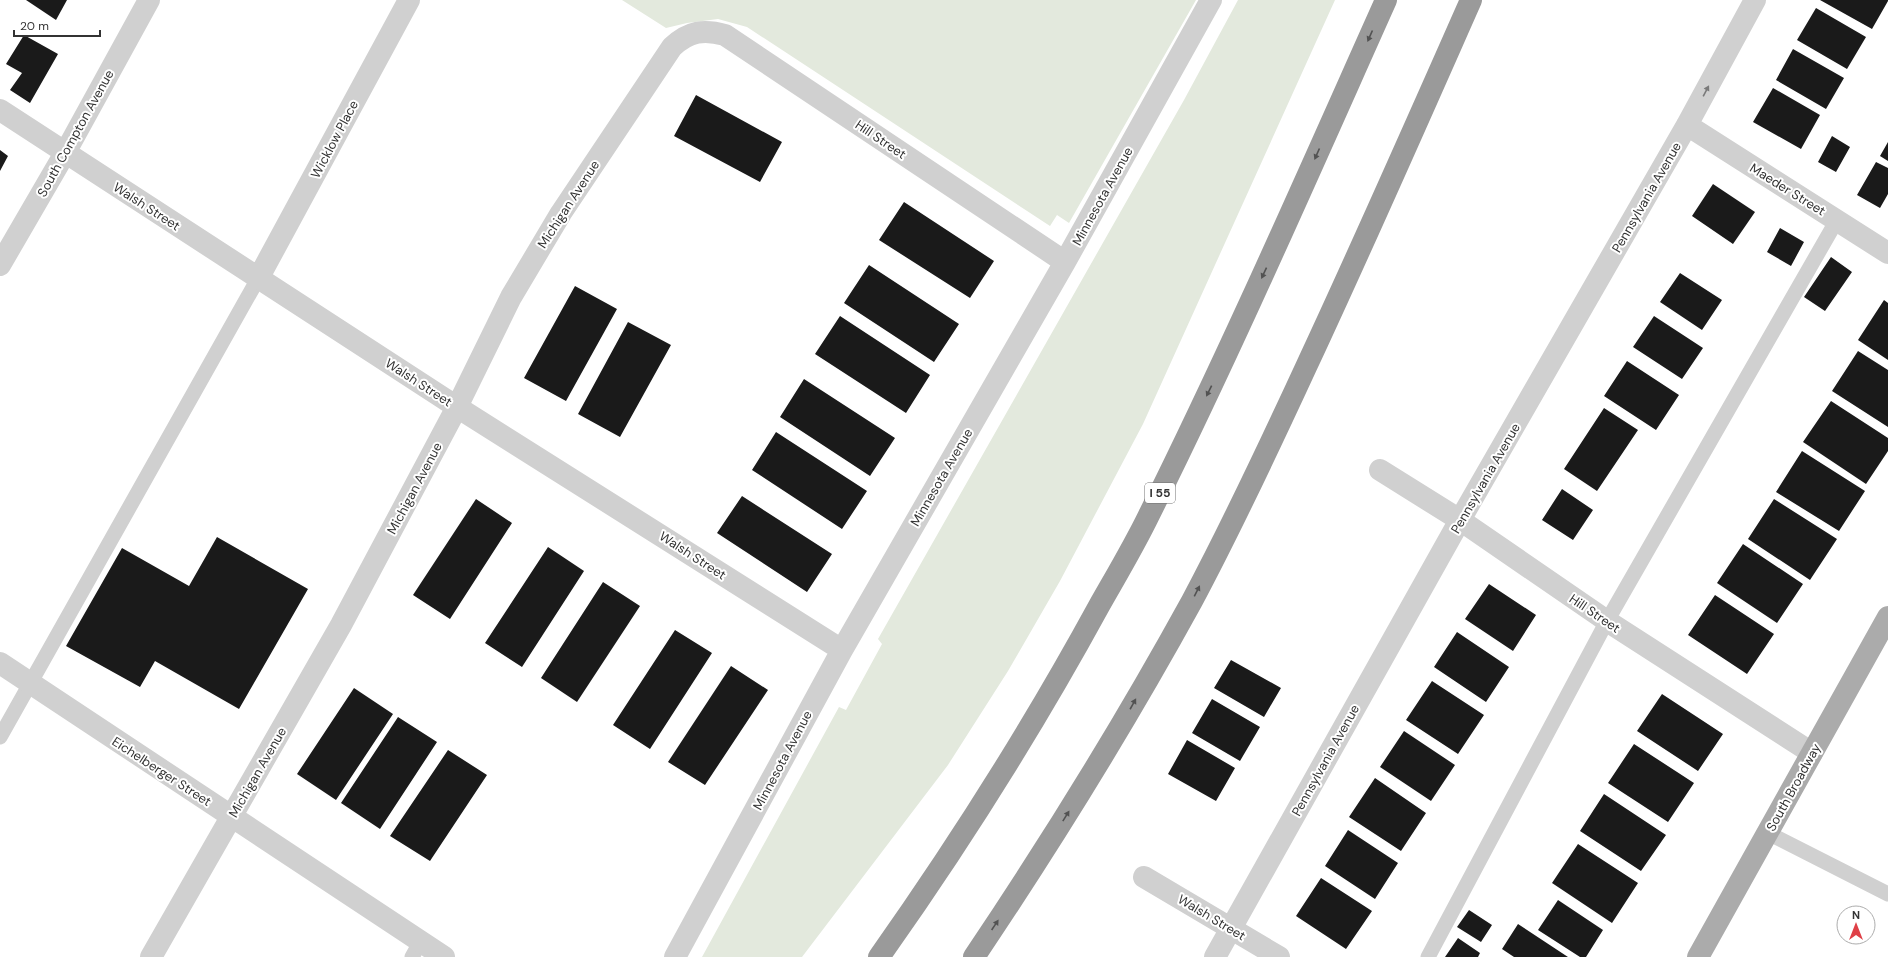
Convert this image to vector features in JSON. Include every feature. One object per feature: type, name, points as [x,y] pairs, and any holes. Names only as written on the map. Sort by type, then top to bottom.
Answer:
[{"type":"highway","name":"I 55","points":[[879,957],[912,911],[996,783],[1074,652],[1148,518],[1216,375],[1386,0]]},
{"type":"highway","points":[[974,957],[1038,862],[1110,745],[1192,599],[1267,452],[1471,0]]},
{"type":"main road","name":"South Broadway","points":[[1698,957],[1888,617]]},
{"type":"street","name":"South Compton Avenue","points":[[0,265],[65,153],[149,0]]},
{"type":"street","name":"Wicklow Place","points":[[259,277],[408,0]]},
{"type":"street","name":"Minnesota Avenue","points":[[675,957],[842,650],[1065,262],[1211,0]]},
{"type":"street","name":"Pennsylvania Avenue","points":[[1215,957],[1460,520],[1687,125],[1755,0]]},
{"type":"street","name":"Hill Street","points":[[693,33],[710,31],[725,35],[1065,262]]},
{"type":"street","name":"Michigan Avenue","points":[[151,957],[341,624],[457,407],[511,296],[561,213],[672,47],[681,38],[693,33]]},
{"type":"street","name":"Walsh Street","points":[[0,110],[457,407],[842,650]]},
{"type":"street","name":"Maeder Street","points":[[1687,125],[1888,253]]},
{"type":"street","name":"Hill Street","points":[[1380,470],[1460,520],[1607,621],[1812,753]]},
{"type":"street","name":"Eichelberger Street","points":[[0,663],[231,816],[416,949],[444,957]]},
{"type":"street","name":"Walsh Street","points":[[1144,877],[1279,957]]},
{"type":"lane","points":[[1428,957],[1607,621],[1837,220]]},
{"type":"lane","points":[[0,737],[259,277]]},
{"type":"lane","points":[[1768,833],[1888,894]]},
{"type":"shaded area","points":[[622,0],[1196,0],[1069,223],[1057,215],[1050,226],[747,27],[718,19],[687,23],[666,28]]},
{"type":"shaded area","points":[[1238,0],[1335,0],[1143,424],[1060,581],[1008,671],[948,765],[802,957],[702,957],[839,707],[846,710],[882,644],[878,639],[1184,100]]},
{"type":"building","points":[[26,0],[67,0],[56,20]]},
{"type":"building","points":[[1820,0],[1888,0],[1888,1],[1872,29]]},
{"type":"building","points":[[1816,8],[1866,37],[1847,69],[1797,40]]},
{"type":"building","points":[[24,35],[58,54],[30,103],[10,90],[22,73],[6,64]]},
{"type":"building","points":[[1793,49],[1844,78],[1826,109],[1776,80]]},
{"type":"building","points":[[1773,88],[1820,115],[1801,149],[1753,122]]},
{"type":"building","points":[[696,95],[782,142],[760,182],[674,136]]},
{"type":"building","points":[[1832,136],[1850,147],[1836,172],[1818,162]]},
{"type":"building","points":[[1888,142],[1888,161],[1880,156]]},
{"type":"building","points":[[0,150],[8,156],[0,171]]},
{"type":"building","points":[[1876,162],[1888,168],[1888,194],[1880,208],[1857,195]]},
{"type":"building","points":[[1713,184],[1755,212],[1733,244],[1692,216]]},
{"type":"building","points":[[904,202],[994,261],[970,298],[879,240]]},
{"type":"building","points":[[1780,228],[1804,242],[1791,266],[1767,252]]},
{"type":"building","points":[[1831,257],[1852,272],[1825,311],[1804,297]]},
{"type":"building","points":[[869,265],[959,324],[934,362],[844,303]]},
{"type":"building","points":[[1680,273],[1722,300],[1702,330],[1660,302]]},
{"type":"building","points":[[575,286],[617,309],[566,401],[524,378]]},
{"type":"building","points":[[1884,300],[1888,303],[1888,360],[1858,340]]},
{"type":"building","points":[[840,316],[930,375],[906,413],[815,354]]},
{"type":"building","points":[[1654,316],[1703,348],[1682,379],[1633,347]]},
{"type":"building","points":[[628,322],[671,345],[620,437],[578,414]]},
{"type":"building","points":[[1858,351],[1888,370],[1888,427],[1832,391]]},
{"type":"building","points":[[1627,361],[1679,395],[1656,430],[1604,396]]},
{"type":"building","points":[[804,379],[895,438],[870,476],[780,417]]},
{"type":"building","points":[[1831,401],[1888,438],[1888,451],[1866,484],[1803,442]]},
{"type":"building","points":[[1604,408],[1638,430],[1597,491],[1564,469]]},
{"type":"building","points":[[776,432],[867,491],[842,529],[752,470]]},
{"type":"building","points":[[1802,451],[1865,491],[1839,531],[1776,492]]},
{"type":"building","points":[[1562,489],[1593,510],[1573,540],[1542,520]]},
{"type":"building","points":[[742,496],[832,554],[807,592],[717,533]]},
{"type":"building","points":[[476,499],[512,523],[450,619],[413,595]]},
{"type":"building","points":[[1774,499],[1837,539],[1810,580],[1748,539]]},
{"type":"building","points":[[217,537],[308,589],[239,709],[155,661],[140,687],[66,646],[122,548],[189,586]]},
{"type":"building","points":[[1743,544],[1803,584],[1777,623],[1717,583]]},
{"type":"building","points":[[548,547],[584,571],[522,667],[485,643]]},
{"type":"building","points":[[603,582],[640,606],[577,702],[541,678]]},
{"type":"building","points":[[1489,584],[1536,615],[1513,651],[1465,619]]},
{"type":"building","points":[[1715,595],[1774,634],[1747,674],[1688,635]]},
{"type":"building","points":[[675,630],[712,653],[650,749],[613,725]]},
{"type":"building","points":[[1457,632],[1509,667],[1486,702],[1434,667]]},
{"type":"building","points":[[1231,660],[1281,688],[1264,717],[1214,688]]},
{"type":"building","points":[[731,666],[768,690],[705,785],[668,762]]},
{"type":"building","points":[[1432,681],[1484,715],[1458,754],[1406,720]]},
{"type":"building","points":[[354,688],[393,714],[336,800],[297,774]]},
{"type":"building","points":[[1662,694],[1723,734],[1698,771],[1637,731]]},
{"type":"building","points":[[1212,699],[1260,727],[1240,761],[1192,733]]},
{"type":"building","points":[[398,717],[437,742],[380,829],[341,803]]},
{"type":"building","points":[[1404,731],[1455,765],[1431,801],[1380,767]]},
{"type":"building","points":[[1187,740],[1235,768],[1216,801],[1168,774]]},
{"type":"building","points":[[1634,744],[1694,783],[1668,822],[1608,783]]},
{"type":"building","points":[[448,750],[487,775],[430,861],[390,836]]},
{"type":"building","points":[[1375,778],[1426,813],[1401,851],[1349,817]]},
{"type":"building","points":[[1604,794],[1666,835],[1641,871],[1580,831]]},
{"type":"building","points":[[1348,830],[1398,863],[1375,899],[1325,866]]},
{"type":"building","points":[[1578,844],[1638,883],[1612,923],[1552,883]]},
{"type":"building","points":[[1321,878],[1372,911],[1346,949],[1296,916]]},
{"type":"building","points":[[1558,900],[1603,930],[1586,957],[1580,957],[1538,930]]},
{"type":"building","points":[[1469,910],[1492,925],[1481,942],[1457,927]]},
{"type":"building","points":[[1518,924],[1568,957],[1514,957],[1502,949]]},
{"type":"building","points":[[1458,938],[1480,953],[1478,957],[1445,957]]}]
